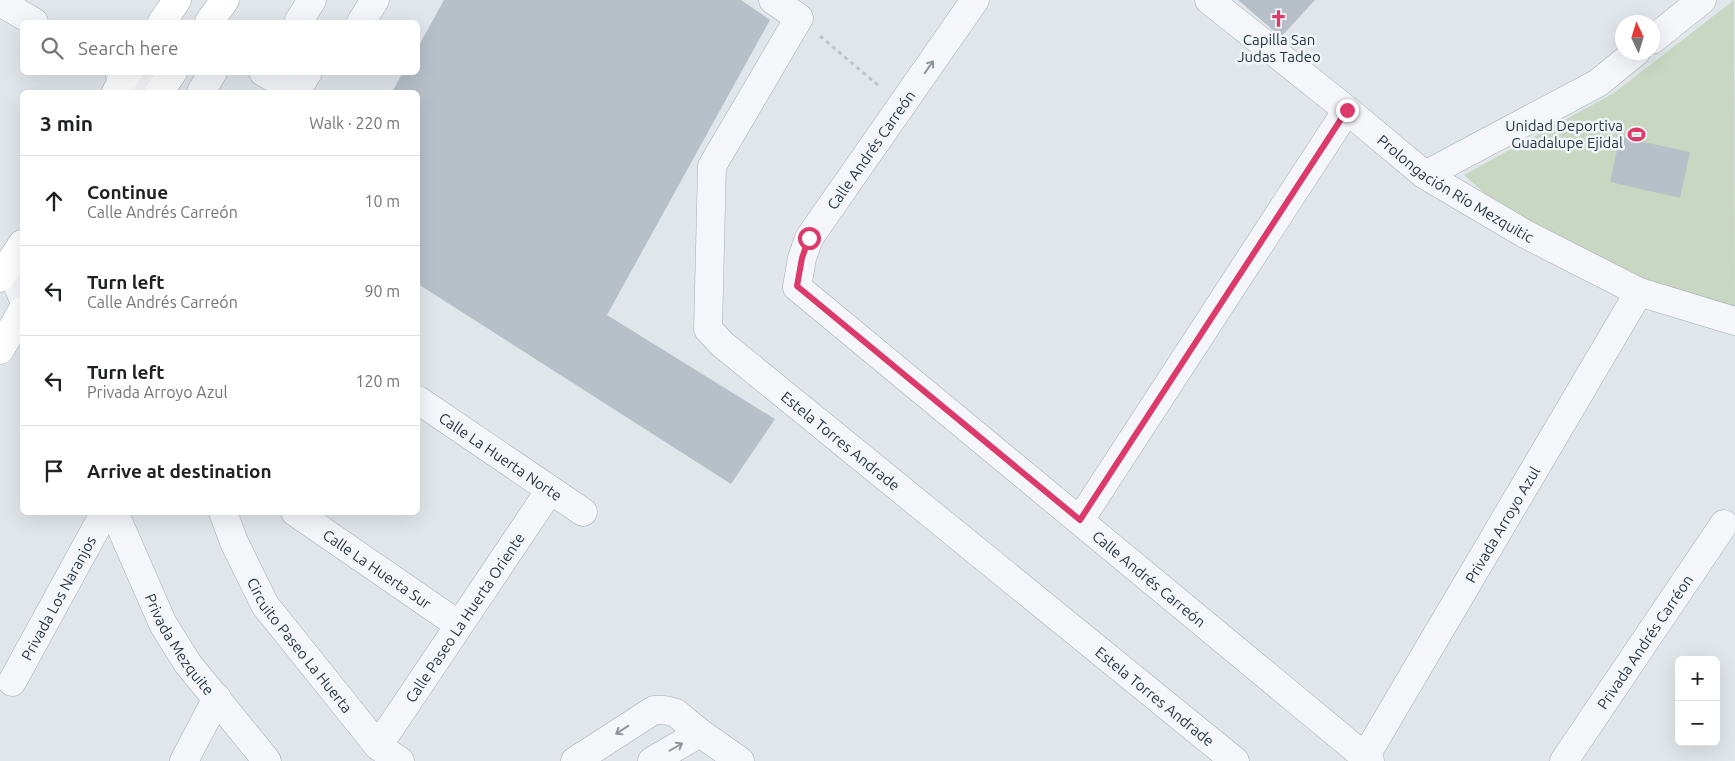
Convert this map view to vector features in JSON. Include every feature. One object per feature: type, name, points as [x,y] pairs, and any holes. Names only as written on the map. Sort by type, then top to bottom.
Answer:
[{"type":"main road","points":[[163,20],[177,0]]},
{"type":"main road","points":[[210,20],[225,0]]},
{"type":"main road","points":[[160,90],[171,75]]},
{"type":"main road","points":[[0,350],[20,315]]},
{"type":"street","points":[[299,20],[312,0]]},
{"type":"street","points":[[362,20],[374,0]]},
{"type":"street","points":[[774,0],[799,18]]},
{"type":"street","name":"Prolongación Río Mezquitic","points":[[1208,0],[1347,110],[1425,175],[1525,234],[1639,292],[1735,321]]},
{"type":"street","points":[[1660,34],[1702,0]]},
{"type":"street","points":[[0,2],[31,20]]},
{"type":"street","name":"Calle Andrés Carreón","points":[[977,3],[809,238],[802,258],[797,286],[1367,759]]},
{"type":"street","name":"Estela Torres Andrade","points":[[799,18],[712,166],[708,329],[722,344],[839,441],[1235,761]]},
{"type":"street","points":[[1425,175],[1598,84],[1626,60]]},
{"type":"street","points":[[202,90],[211,75]]},
{"type":"street","points":[[268,75],[294,90]]},
{"type":"street","points":[[298,90],[306,75]]},
{"type":"street","points":[[122,78],[153,90]]},
{"type":"street","points":[[1080,520],[1347,110]]},
{"type":"street","points":[[11,262],[20,290]]},
{"type":"street","name":"Privada Arroyo Azul","points":[[1367,759],[1639,292]]},
{"type":"street","name":"Calle La Huerta Norte","points":[[420,401],[583,512]]},
{"type":"street","name":"Calle Paseo La Huerta Oriente","points":[[389,753],[459,625],[550,490]]},
{"type":"street","name":"Privada Los Naranjos","points":[[12,682],[103,515]]},
{"type":"street","name":"Privada Mezquite","points":[[115,515],[163,624],[188,664],[267,761]]},
{"type":"street","name":"Circuito Paseo La Huerta","points":[[224,515],[234,542],[265,605],[389,753]]},
{"type":"street","name":"Calle La Huerta Sur","points":[[299,515],[459,625]]},
{"type":"street","name":"Privada Andrés Carréon","points":[[1564,761],[1724,524]]},
{"type":"street","points":[[184,761],[217,698]]},
{"type":"street","points":[[575,761],[654,710],[676,713],[700,733],[740,761]]},
{"type":"street","points":[[652,761],[700,733]]},
{"type":"path","points":[[799,18],[879,86]]},
{"type":"green space","name":"Unidad Deportiva Guadalupe Ejidal","points":[[1734,0],[1735,308],[1650,283],[1517,222],[1464,175],[1614,93],[1657,60],[1660,60],[1660,57]]},
{"type":"building","points":[[444,0],[741,0],[770,20],[607,315],[775,419],[731,484],[420,285],[420,90],[393,90],[401,75],[420,75],[420,43]]},
{"type":"building","name":"Capilla San Judas Tadeo","points":[[1238,0],[1315,0],[1281,37]]},
{"type":"building","points":[[1620,137],[1690,152],[1680,198],[1610,182]]},
{"type":"place","name":"Capilla San Judas Tadeo","points":[[1279,18]]},
{"type":"place","name":"Unidad Deportiva Guadalupe Ejidal","points":[[1637,134]]},
{"type":"route","points":[[809,238],[802,258],[797,286],[1080,520],[1347,110]]}]
